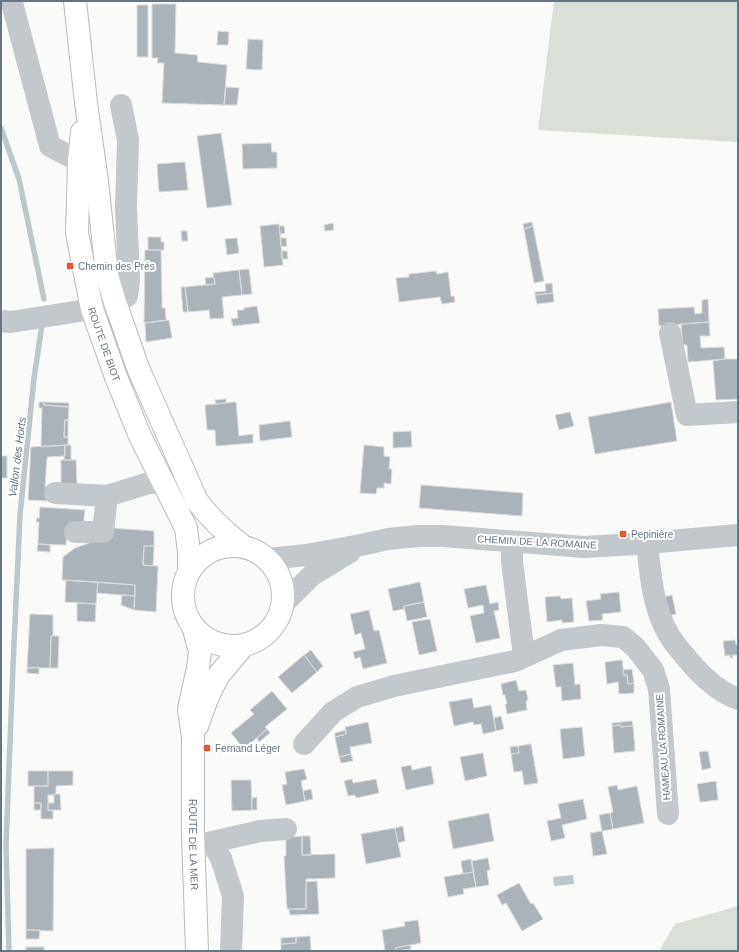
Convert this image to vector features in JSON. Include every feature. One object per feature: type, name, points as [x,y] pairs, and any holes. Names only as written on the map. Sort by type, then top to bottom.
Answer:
[{"type":"main road","name":"ROUTE DE BIOT","points":[[75,1],[107,275],[115,302],[138,368],[197,501],[208,516],[224,532],[244,547]]},
{"type":"main road","name":"ROUTE DE BIOT","points":[[86,103],[79,161],[77,233],[92,309],[116,377],[140,436],[186,528],[190,571]]},
{"type":"main road","points":[[228,546],[244,547],[257,551],[268,559],[278,572],[283,588],[283,604],[278,619],[269,632],[257,641],[243,646],[229,646],[215,643],[203,636],[193,626],[186,614],[183,599],[184,585],[190,571],[199,559],[213,550],[228,546]]},
{"type":"main road","points":[[193,626],[200,652],[189,709],[193,738]]},
{"type":"main road","points":[[193,738],[208,696],[218,676],[243,646]]},
{"type":"main road","name":"ROUTE DE LA MER","points":[[193,738],[202,845],[197,951]]},
{"type":"street","points":[[12,3],[50,146],[79,161],[96,230],[104,248]]},
{"type":"street","points":[[1,321],[11,322],[92,309],[120,301],[126,296],[129,281],[126,207],[128,140],[121,105]]},
{"type":"street","points":[[670,334],[688,415],[738,412]]},
{"type":"street","points":[[55,493],[108,496],[152,482],[165,485],[197,501]]},
{"type":"street","points":[[75,532],[103,532],[108,496]]},
{"type":"street","name":"CHEMIN DE LA ROMAINE","points":[[268,559],[306,555],[361,546],[388,539],[418,536],[443,536],[584,547],[738,535]]},
{"type":"street","points":[[519,543],[526,556],[531,653]]},
{"type":"street","points":[[647,543],[651,582],[658,609],[668,635],[687,659],[710,683],[738,699]]},
{"type":"street","name":"CHEMIN DE LA ROMAINE","points":[[283,604],[312,575],[361,546]]},
{"type":"street","name":"HAMEAU LA ROMAINE","points":[[304,744],[333,712],[357,697],[394,686],[515,660],[561,640],[601,635],[623,637],[635,647],[653,670],[659,689],[668,814]]},
{"type":"street","points":[[202,845],[260,831],[286,829]]},
{"type":"street","points":[[202,845],[222,858],[232,896],[231,951]]},
{"type":"shaded area","points":[[554,1],[738,1],[738,142],[538,130]]},
{"type":"shaded area","points":[[573,875],[574,884],[554,886],[553,877]]},
{"type":"shaded area","points":[[738,906],[738,951],[659,951],[675,924]]},
{"type":"building","points":[[152,4],[176,4],[175,53],[197,55],[198,62],[227,65],[224,105],[162,103],[164,63],[157,63],[158,58],[152,58]]},
{"type":"building","points":[[137,5],[148,5],[148,57],[137,57]]},
{"type":"building","points":[[218,31],[229,32],[228,45],[217,45]]},
{"type":"building","points":[[248,39],[263,40],[262,70],[246,69]]},
{"type":"building","points":[[226,87],[239,88],[237,105],[224,105]]},
{"type":"building","points":[[221,133],[232,205],[207,208],[197,136]]},
{"type":"building","points":[[271,143],[272,152],[277,152],[277,168],[243,169],[242,144]]},
{"type":"building","points":[[185,162],[188,190],[159,192],[157,164]]},
{"type":"building","points":[[532,222],[533,226],[524,229],[523,224]]},
{"type":"building","points":[[333,223],[334,230],[325,231],[324,225]]},
{"type":"building","points":[[279,224],[283,265],[264,267],[260,226]]},
{"type":"building","points":[[279,226],[284,226],[285,233],[280,234]]},
{"type":"building","points":[[533,226],[544,281],[534,283],[524,229]]},
{"type":"building","points":[[181,231],[187,231],[188,241],[182,241]]},
{"type":"building","points":[[148,237],[161,237],[161,242],[164,242],[164,250],[148,250]]},
{"type":"building","points":[[237,238],[239,253],[227,255],[225,239]]},
{"type":"building","points":[[280,238],[286,238],[287,246],[281,247]]},
{"type":"building","points":[[145,250],[161,250],[162,308],[165,308],[166,320],[144,323]]},
{"type":"building","points":[[281,251],[287,251],[288,259],[282,259]]},
{"type":"building","points":[[249,269],[252,294],[242,295],[239,270]]},
{"type":"building","points":[[239,270],[242,295],[222,297],[224,318],[210,319],[209,310],[188,312],[185,287],[215,284],[213,273]]},
{"type":"building","points":[[436,271],[437,274],[448,272],[451,296],[454,296],[455,302],[442,304],[440,297],[399,302],[396,278],[409,277],[409,274]]},
{"type":"building","points":[[214,277],[215,284],[206,285],[205,278]]},
{"type":"building","points":[[552,283],[553,293],[535,295],[535,292],[546,291],[545,284]]},
{"type":"building","points":[[181,287],[185,287],[188,312],[183,312]]},
{"type":"building","points":[[553,293],[554,302],[537,304],[535,295]]},
{"type":"building","points":[[708,299],[709,322],[659,326],[658,309],[694,307],[695,314],[702,313],[702,300]]},
{"type":"building","points":[[257,306],[260,323],[233,326],[231,319],[238,318],[237,310],[244,310],[244,308]]},
{"type":"building","points":[[169,320],[172,338],[146,342],[145,323]]},
{"type":"building","points":[[709,322],[710,336],[700,336],[701,348],[724,347],[725,359],[688,362],[687,345],[683,345],[681,324]]},
{"type":"building","points":[[738,359],[738,399],[716,400],[713,361]]},
{"type":"building","points":[[226,399],[226,403],[216,404],[215,400]]},
{"type":"building","points":[[39,402],[44,402],[44,405],[69,407],[68,420],[65,420],[64,437],[68,437],[68,445],[41,447],[42,408],[39,408]]},
{"type":"building","points":[[44,402],[69,403],[69,407],[44,405]]},
{"type":"building","points":[[236,402],[239,436],[253,434],[253,443],[216,446],[215,430],[207,430],[205,405]]},
{"type":"building","points":[[671,402],[677,441],[595,454],[588,417]]},
{"type":"building","points":[[570,412],[574,426],[559,430],[555,415]]},
{"type":"building","points":[[65,420],[68,420],[68,437],[64,437]]},
{"type":"building","points":[[290,421],[292,437],[260,441],[259,425]]},
{"type":"building","points":[[411,431],[412,447],[393,448],[393,432]]},
{"type":"building","points":[[65,445],[71,445],[71,460],[64,460]]},
{"type":"building","points":[[65,445],[65,456],[47,457],[45,487],[48,488],[47,501],[28,500],[31,447]]},
{"type":"building","points":[[364,445],[384,447],[384,456],[390,457],[389,469],[392,469],[391,484],[384,483],[384,488],[377,488],[376,494],[360,493]]},
{"type":"building","points":[[1,456],[7,456],[7,478],[1,478]]},
{"type":"building","points":[[61,460],[76,460],[77,485],[61,486]]},
{"type":"building","points":[[421,485],[523,493],[522,516],[419,508]]},
{"type":"building","points":[[40,507],[85,510],[83,526],[67,525],[66,545],[38,544],[39,522],[36,522],[37,518],[39,518]]},
{"type":"building","points":[[111,528],[154,531],[154,546],[144,546],[143,565],[158,566],[156,612],[134,610],[135,585],[62,580],[63,557],[75,548],[92,542]]},
{"type":"building","points":[[38,544],[50,545],[50,552],[37,551]]},
{"type":"building","points":[[144,546],[154,546],[153,566],[143,565]]},
{"type":"building","points":[[66,580],[98,582],[96,604],[65,602]]},
{"type":"building","points":[[98,582],[135,585],[135,596],[97,593]]},
{"type":"building","points":[[420,582],[424,602],[404,606],[404,609],[393,611],[388,589]]},
{"type":"building","points":[[486,585],[490,604],[498,602],[499,610],[494,611],[500,638],[476,643],[470,616],[484,613],[483,605],[468,608],[464,589]]},
{"type":"building","points":[[619,592],[621,612],[602,614],[603,620],[589,621],[586,601],[601,599],[600,594]]},
{"type":"building","points":[[122,595],[135,596],[134,610],[121,605]]},
{"type":"building","points":[[672,595],[676,614],[668,616],[663,597]]},
{"type":"building","points":[[560,596],[561,599],[572,598],[574,622],[562,623],[562,620],[547,622],[545,597]]},
{"type":"building","points":[[424,602],[427,617],[407,621],[404,606]]},
{"type":"building","points":[[77,603],[96,604],[95,622],[77,621]]},
{"type":"building","points":[[369,610],[374,631],[379,630],[387,663],[363,669],[360,657],[355,659],[353,652],[365,649],[361,633],[355,635],[350,614]]},
{"type":"building","points":[[30,614],[53,615],[50,668],[27,668]]},
{"type":"building","points":[[430,619],[437,651],[419,655],[412,622]]},
{"type":"building","points":[[51,636],[59,636],[58,668],[50,668]]},
{"type":"building","points":[[735,640],[736,645],[738,645],[738,655],[732,655],[733,658],[730,658],[730,655],[725,656],[723,641]]},
{"type":"building","points":[[311,650],[323,666],[317,672],[304,655]]},
{"type":"building","points":[[304,655],[317,672],[292,693],[278,677]]},
{"type":"building","points":[[622,660],[624,675],[627,675],[628,684],[634,683],[634,693],[619,694],[618,682],[607,684],[605,662]]},
{"type":"building","points":[[573,663],[575,685],[580,684],[581,699],[562,701],[561,687],[556,687],[553,665]]},
{"type":"building","points":[[39,667],[39,674],[27,673],[27,668]]},
{"type":"building","points":[[632,669],[634,683],[628,684],[627,675],[624,675],[623,670]]},
{"type":"building","points":[[516,680],[519,691],[526,690],[528,700],[526,701],[527,710],[507,714],[505,704],[507,704],[505,695],[503,695],[501,684]]},
{"type":"building","points":[[272,691],[287,709],[265,727],[267,729],[244,749],[231,733],[254,714],[250,710]]},
{"type":"building","points":[[472,698],[474,708],[491,705],[496,731],[483,734],[481,724],[474,725],[473,722],[454,726],[449,702]]},
{"type":"building","points":[[501,716],[504,729],[496,731],[494,718]]},
{"type":"building","points":[[632,721],[633,726],[612,726],[612,723]]},
{"type":"building","points":[[368,722],[372,743],[350,747],[351,754],[339,757],[335,737],[346,734],[345,727]]},
{"type":"building","points":[[620,725],[621,727],[633,726],[635,751],[614,753],[612,726]]},
{"type":"building","points":[[582,727],[585,756],[563,759],[560,729]]},
{"type":"building","points":[[267,729],[270,733],[259,742],[257,738]]},
{"type":"building","points":[[346,730],[346,734],[335,737],[335,733]]},
{"type":"building","points":[[531,744],[538,783],[524,785],[522,771],[514,772],[511,754],[519,753],[518,746]]},
{"type":"building","points":[[518,746],[519,753],[511,754],[510,747]]},
{"type":"building","points":[[708,751],[711,768],[702,770],[699,752]]},
{"type":"building","points":[[483,753],[487,776],[465,781],[460,757]]},
{"type":"building","points":[[351,754],[353,761],[341,763],[339,757]]},
{"type":"building","points":[[411,765],[412,770],[431,766],[434,784],[406,790],[401,767]]},
{"type":"building","points":[[304,769],[307,779],[301,781],[305,801],[286,805],[282,785],[287,784],[285,772]]},
{"type":"building","points":[[28,771],[48,771],[48,786],[28,786]]},
{"type":"building","points":[[48,771],[73,771],[73,785],[56,786],[56,794],[48,795],[48,810],[53,811],[53,819],[41,819],[41,803],[34,803],[34,786],[48,786]]},
{"type":"building","points":[[352,779],[353,783],[376,779],[379,793],[356,798],[355,795],[348,796],[344,781]]},
{"type":"building","points":[[231,780],[251,780],[252,810],[232,811]]},
{"type":"building","points":[[716,781],[718,800],[700,802],[697,784]]},
{"type":"building","points":[[617,785],[618,790],[637,786],[644,823],[613,829],[610,813],[613,812],[608,787]]},
{"type":"building","points":[[311,789],[313,799],[305,801],[303,791]]},
{"type":"building","points":[[54,794],[60,794],[61,810],[48,810],[48,803],[54,803]]},
{"type":"building","points":[[257,797],[257,810],[252,810],[252,798]]},
{"type":"building","points":[[583,799],[587,819],[562,825],[565,838],[551,841],[547,821],[561,818],[558,804]]},
{"type":"building","points":[[34,803],[41,803],[41,810],[34,810]]},
{"type":"building","points":[[489,813],[494,841],[453,849],[448,821]]},
{"type":"building","points":[[610,813],[613,829],[602,831],[599,815]]},
{"type":"building","points":[[403,826],[405,841],[398,843],[395,828]]},
{"type":"building","points":[[395,828],[401,857],[366,864],[361,834]]},
{"type":"building","points":[[602,831],[607,854],[593,856],[590,833]]},
{"type":"building","points":[[302,836],[310,836],[311,855],[302,855]]},
{"type":"building","points":[[302,836],[302,855],[335,854],[335,878],[306,879],[306,909],[287,909],[284,856],[286,856],[286,838]]},
{"type":"building","points":[[54,848],[53,931],[26,930],[26,849]]},
{"type":"building","points":[[488,858],[490,870],[487,871],[489,885],[476,887],[472,861]]},
{"type":"building","points":[[471,859],[473,872],[463,874],[461,861]]},
{"type":"building","points":[[473,872],[476,887],[463,889],[464,894],[448,897],[444,877]]},
{"type":"building","points":[[317,881],[319,914],[290,915],[289,909],[306,909],[306,882]]},
{"type":"building","points":[[519,883],[531,904],[533,903],[543,919],[522,931],[506,903],[502,905],[497,895]]},
{"type":"building","points":[[418,920],[421,943],[395,948],[396,951],[385,951],[382,930],[405,926],[404,922]]},
{"type":"building","points":[[26,930],[40,930],[39,939],[26,939]]},
{"type":"building","points":[[310,936],[311,951],[281,951],[281,944],[296,943],[296,937]]},
{"type":"building","points":[[296,937],[296,943],[281,944],[281,938]]},
{"type":"building","points":[[410,945],[411,949],[396,951],[395,948]]},
{"type":"building","points":[[26,947],[44,947],[44,951],[26,951]]},
{"type":"waterway","name":"Vallon des Horts","points":[[1,128],[19,179],[44,299]]},
{"type":"waterway","name":"Vallon des Horts","points":[[9,951],[6,845],[20,515],[34,378],[42,325]]},
{"type":"place","name":"Chemin des Prés","points":[[70,266]]},
{"type":"place","name":"Pepinière","points":[[623,534]]},
{"type":"place","name":"Fernand Léger","points":[[207,748]]}]
